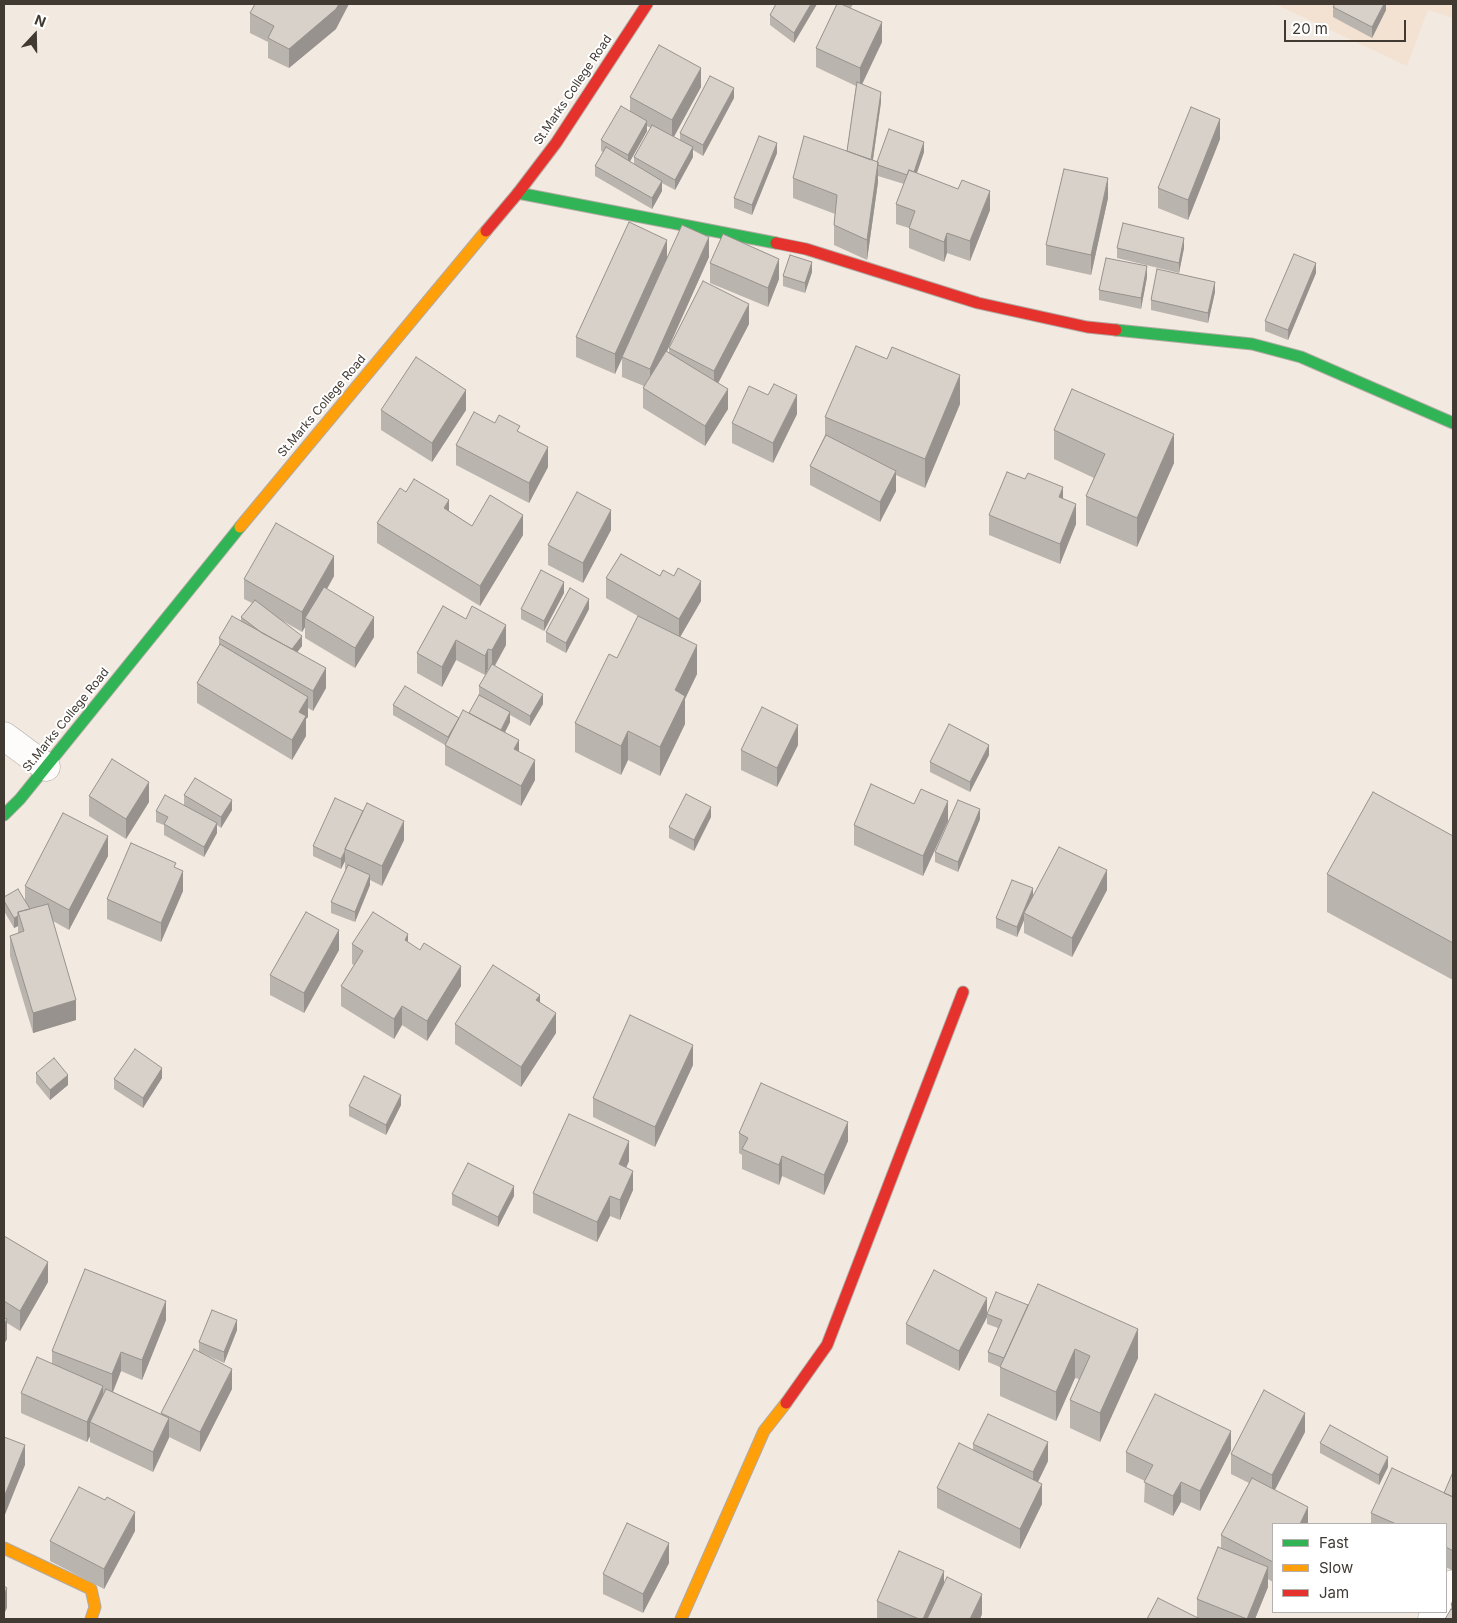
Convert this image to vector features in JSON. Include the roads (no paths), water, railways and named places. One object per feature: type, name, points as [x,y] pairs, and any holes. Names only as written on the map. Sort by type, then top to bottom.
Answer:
[{"type":"street","name":"St.Marks College Road","points":[[4,815],[20,799],[260,502],[518,194],[556,143],[647,4]]},
{"type":"street","points":[[518,194],[806,249],[978,303],[1087,328],[1252,344],[1301,358],[1453,423]]},
{"type":"street","points":[[4,736],[46,767]]},
{"type":"street","points":[[681,1619],[764,1431],[827,1345],[962,992]]},
{"type":"street","points":[[4,1548],[91,1589],[95,1607],[92,1619]]}]
